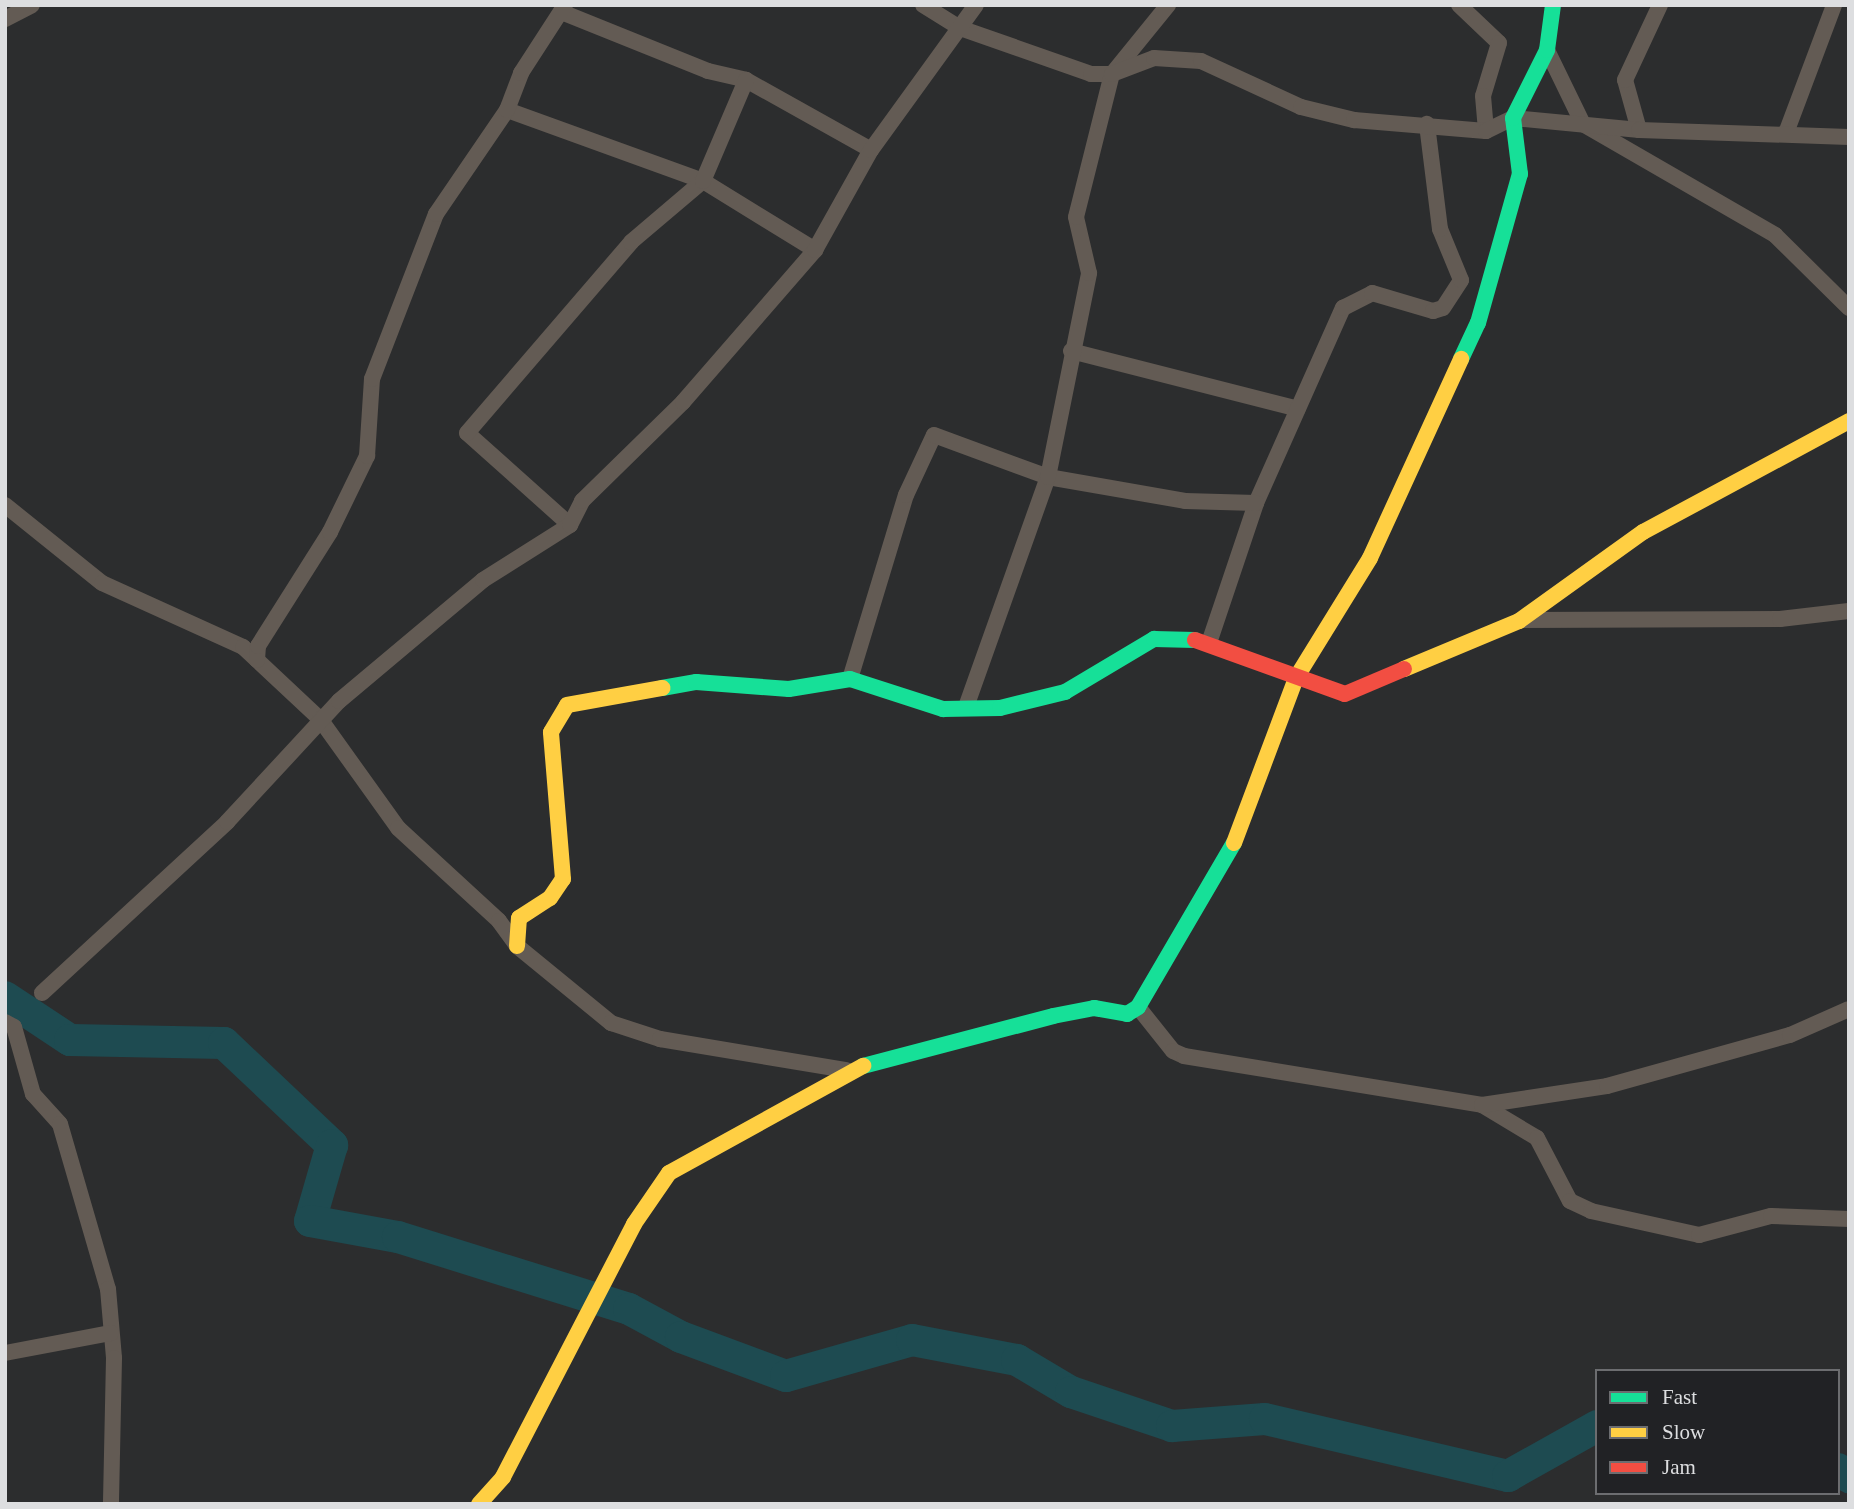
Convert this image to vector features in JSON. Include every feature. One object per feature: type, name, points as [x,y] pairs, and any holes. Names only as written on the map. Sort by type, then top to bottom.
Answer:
[{"type":"street","points":[[5,19],[32,5]]},
{"type":"street","points":[[923,5],[960,28],[1070,72],[1112,74],[1154,58],[1201,61],[1320,113],[1486,131],[1513,118],[1639,130],[1849,137]]},
{"type":"street","points":[[42,993],[227,822],[320,719],[483,580],[570,524],[582,501],[683,402],[815,250],[871,150],[976,5]]},
{"type":"street","points":[[966,707],[1048,477],[1071,351],[1089,273],[1076,217],[1112,74],[1168,5]]},
{"type":"street","points":[[1460,5],[1499,43],[1483,96],[1486,131]]},
{"type":"street","points":[[479,1504],[503,1476],[575,1334],[668,1173],[846,1070],[1094,1008],[1128,1014],[1138,1007],[1225,867],[1296,678],[1370,558],[1478,323],[1520,174],[1513,118],[1548,50],[1553,5]]},
{"type":"street","points":[[1639,130],[1625,79],[1660,5]]},
{"type":"street","points":[[1786,133],[1834,5]]},
{"type":"street","points":[[257,660],[258,646],[330,532],[367,456],[372,379],[436,214],[507,110],[521,73],[565,9],[708,71],[746,80],[871,150]]},
{"type":"street","points":[[1548,50],[1583,124],[1775,234],[1849,308]]},
{"type":"street","points":[[570,524],[467,433],[631,242],[703,181],[746,80]]},
{"type":"street","points":[[507,110],[703,181],[815,250]]},
{"type":"street","points":[[1427,124],[1440,229],[1461,280],[1443,308],[1433,311],[1372,293],[1357,296],[1343,308],[1256,503],[1210,646],[1345,694],[1519,621],[1643,532],[1849,421]]},
{"type":"street","points":[[1071,351],[1297,409]]},
{"type":"street","points":[[850,678],[929,437],[940,435],[1048,477],[1185,501],[1256,503]]},
{"type":"street","points":[[5,505],[102,583],[216,633],[257,660],[320,719],[377,804],[517,946],[611,1023],[660,1039],[846,1070]]},
{"type":"street","points":[[1519,621],[1780,619],[1849,611]]},
{"type":"street","points":[[517,946],[519,918],[550,898],[563,879],[551,732],[567,705],[696,682],[789,689],[850,678],[943,709],[1000,708],[1065,692],[1154,639],[1210,640]]},
{"type":"street","points":[[1138,1007],[1184,1056],[1482,1105],[1607,1086],[1790,1035],[1849,1009]]},
{"type":"street","points":[[5,1022],[15,1027],[33,1094],[60,1124],[108,1289],[111,1333],[111,1504]]},
{"type":"street","points":[[1482,1105],[1536,1138],[1570,1201],[1591,1210],[1699,1235],[1771,1216],[1849,1219]]},
{"type":"street","points":[[5,1353],[111,1333]]},
{"type":"waterway","points":[[5,997],[70,1040],[224,1043],[332,1145],[310,1221],[398,1237],[629,1309],[681,1337],[786,1376],[912,1340],[1017,1360],[1071,1392],[1172,1426],[1265,1419],[1508,1476],[1595,1427]]},
{"type":"waterway","points":[[1840,1470],[1849,1477]]},
{"type":"traffic: fast","points":[[1461,359],[1478,323],[1520,174],[1513,118],[1547,50],[1553,5]]},
{"type":"traffic: fast","points":[[662,688],[696,682],[789,689],[850,679],[943,709],[1000,708],[1065,692],[1154,639],[1195,640]]},
{"type":"traffic: fast","points":[[863,1066],[1053,1016],[1094,1008],[1127,1014],[1138,1007],[1234,843]]},
{"type":"traffic: slow","points":[[1234,843],[1296,678],[1370,558],[1461,359]]},
{"type":"traffic: slow","points":[[1404,669],[1519,621],[1643,532],[1849,421]]},
{"type":"traffic: slow","points":[[517,946],[519,918],[550,898],[563,879],[551,732],[567,705],[662,688]]},
{"type":"traffic: slow","points":[[479,1504],[503,1477],[634,1224],[669,1173],[863,1066]]},
{"type":"traffic: jam","points":[[1195,640],[1345,694],[1404,669]]}]
